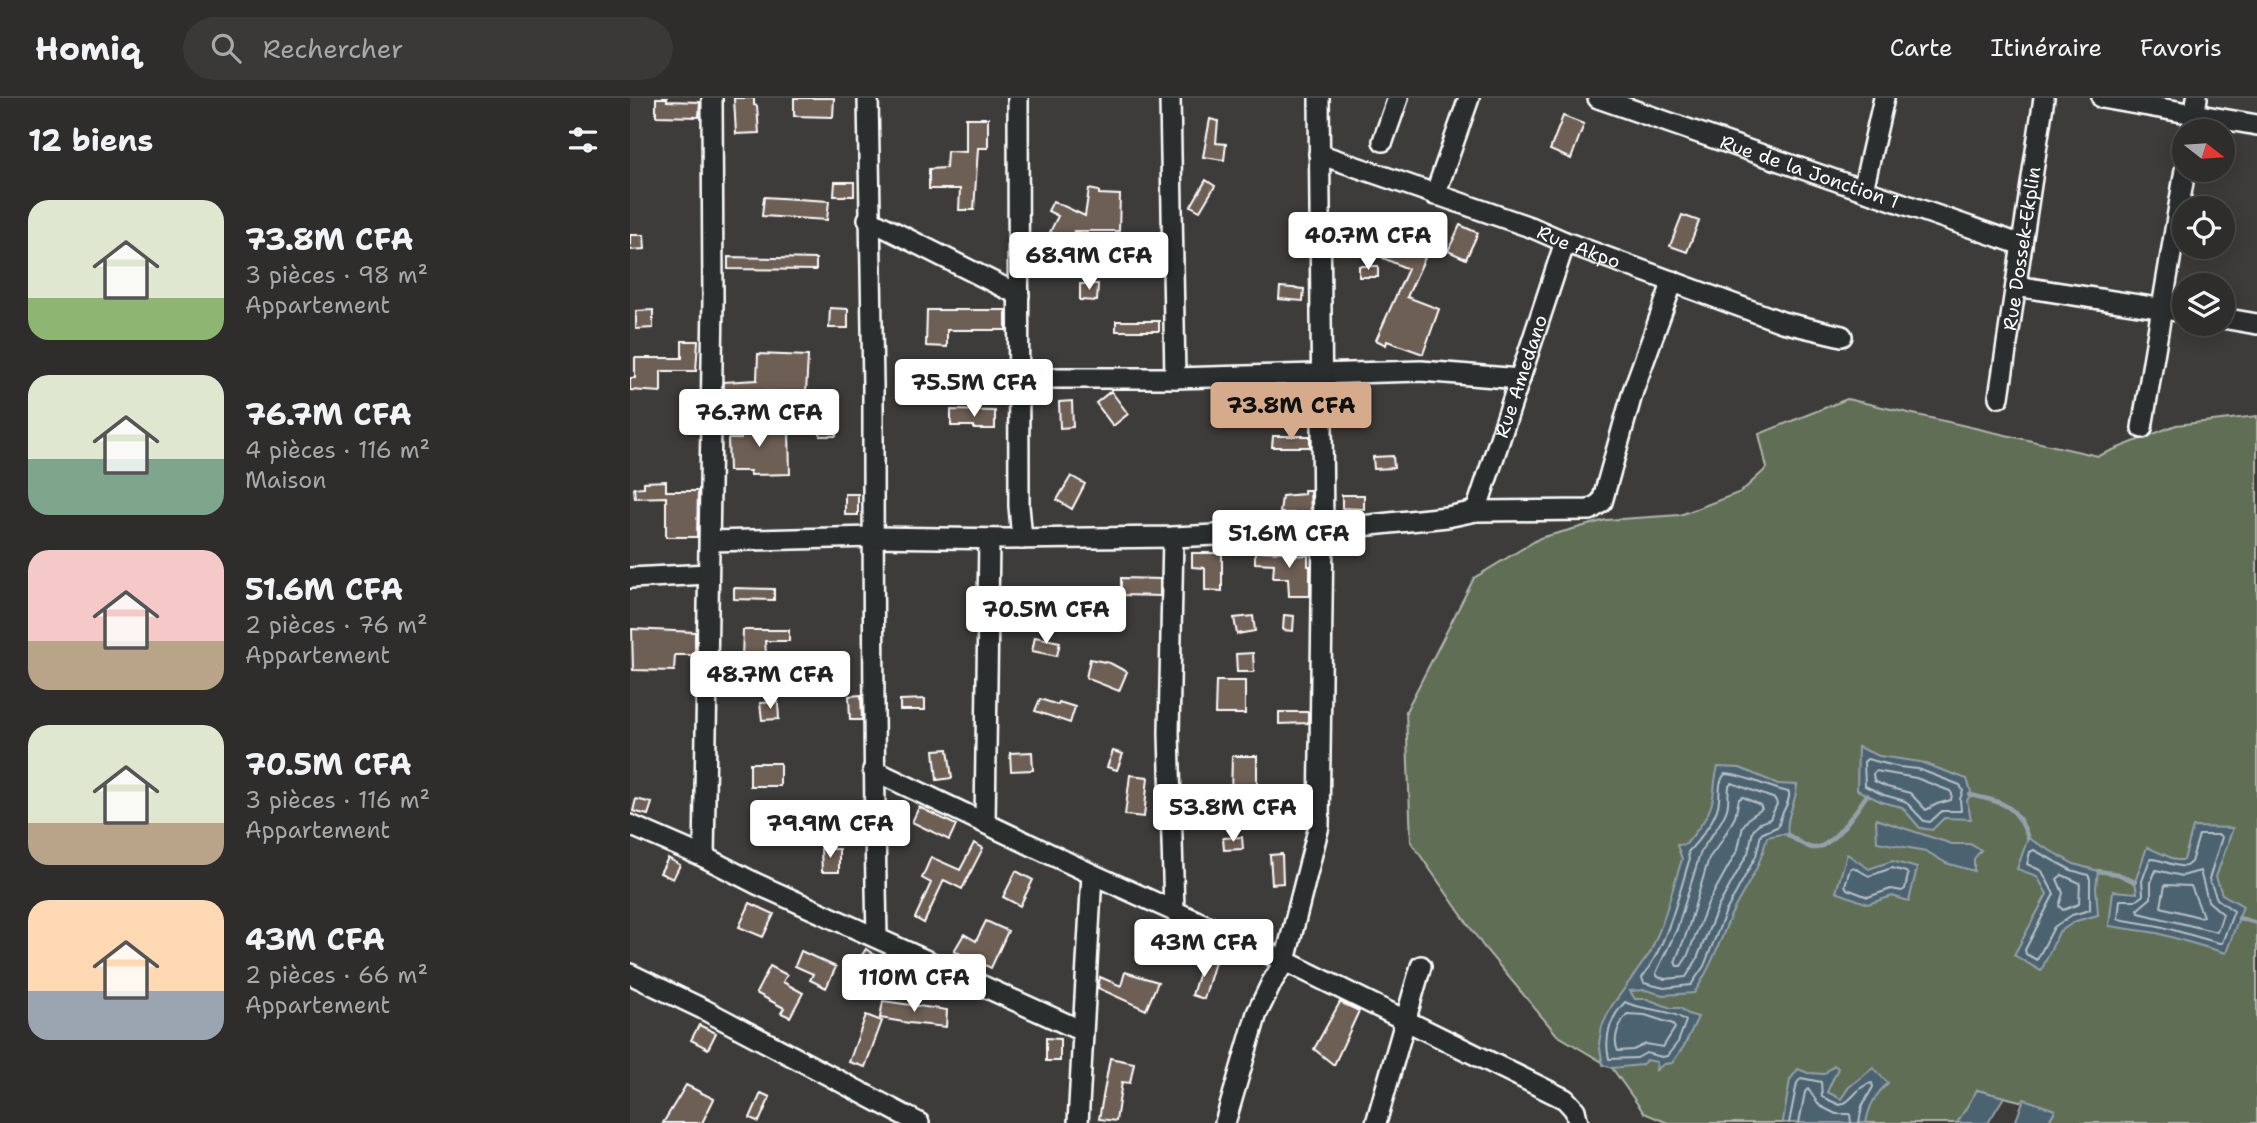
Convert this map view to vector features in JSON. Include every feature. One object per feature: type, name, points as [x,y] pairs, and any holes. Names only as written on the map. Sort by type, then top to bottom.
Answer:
[{"type":"street","points":[[705,857],[709,424],[713,302],[712,98]]},
{"type":"street","points":[[868,98],[873,381],[873,770],[877,937]]},
{"type":"street","points":[[1018,98],[1019,506],[1022,539]]},
{"type":"street","points":[[1170,98],[1175,378]]},
{"type":"street","points":[[1225,1123],[1257,1013],[1285,961],[1319,826],[1323,372],[1319,98]]},
{"type":"street","points":[[1383,141],[1398,98]]},
{"type":"street","points":[[1436,195],[1469,98]]},
{"type":"street","name":"Rue de la Jonction 1","points":[[1598,98],[2022,245]]},
{"type":"street","points":[[1863,190],[1884,98]]},
{"type":"street","name":"Rue Dossek-Ekplin","points":[[1999,397],[2044,98]]},
{"type":"street","points":[[2102,98],[2257,125]]},
{"type":"street","name":"Rue Akpo","points":[[1319,154],[1533,228],[1782,322],[1842,336]]},
{"type":"street","points":[[2142,428],[2183,182]]},
{"type":"street","points":[[869,219],[1019,295]]},
{"type":"street","name":"Rue Amedano","points":[[1476,511],[1565,242]]},
{"type":"street","points":[[710,541],[873,537],[1173,537],[1323,530],[1447,517],[1476,511],[1591,510],[1602,502],[1633,391],[1673,281]]},
{"type":"street","points":[[2016,286],[2172,310]]},
{"type":"street","points":[[2235,320],[2257,324]]},
{"type":"street","points":[[1018,378],[1175,378],[1421,371],[1520,379]]},
{"type":"street","points":[[1173,537],[1169,733],[1174,911]]},
{"type":"street","points":[[985,822],[989,539]]},
{"type":"street","points":[[630,578],[708,574]]},
{"type":"street","points":[[873,770],[1091,874],[1285,961],[1566,1099],[1576,1110],[1578,1123]]},
{"type":"street","points":[[630,825],[1082,1031]]},
{"type":"street","points":[[1078,1123],[1091,874]]},
{"type":"street","points":[[1377,1123],[1420,965]]},
{"type":"street","points":[[630,974],[715,1015],[919,1123]]},
{"type":"green space","points":[[1847,399],[2098,456],[2176,425],[2257,416],[2257,1123],[2048,1123],[2055,1110],[1977,1090],[1960,1123],[1668,1123],[1644,1113],[1612,1068],[1557,1035],[1483,946],[1411,842],[1406,711],[1474,578],[1540,538],[1606,520],[1680,515],[1741,492],[1767,468],[1759,434]]},
{"type":"water","points":[[1858,747],[1879,756],[1920,762],[1967,779],[1971,792],[1967,801],[1971,819],[1944,818],[1932,830],[1920,828],[1902,807],[1882,802],[1857,790]]},
{"type":"water","points":[[1718,767],[1740,768],[1778,784],[1797,785],[1788,822],[1788,835],[1767,837],[1756,869],[1694,993],[1663,995],[1646,990],[1630,991],[1635,999],[1647,999],[1671,1008],[1680,1008],[1698,1017],[1672,1063],[1664,1064],[1656,1070],[1657,1062],[1647,1060],[1641,1065],[1612,1068],[1603,1065],[1599,1043],[1602,1026],[1611,1007],[1650,953],[1682,859],[1677,845],[1686,844],[1706,816],[1711,806]]},
{"type":"water","points":[[1876,819],[1952,844],[1970,844],[1981,850],[1974,859],[1974,871],[1946,863],[1926,851],[1877,842]]},
{"type":"water","points":[[2193,827],[2233,828],[2216,877],[2222,894],[2243,906],[2226,953],[2157,933],[2109,926],[2113,891],[2137,893],[2135,882],[2147,847],[2176,860],[2184,860]]},
{"type":"water","points":[[2028,838],[2074,864],[2098,871],[2098,915],[2076,921],[2059,932],[2041,971],[2014,955],[2047,894],[2037,876],[2017,869]]},
{"type":"water","points":[[1847,854],[1869,869],[1892,861],[1917,868],[1909,901],[1892,896],[1868,904],[1836,892]]},
{"type":"water","points":[[1834,1065],[1838,1068],[1827,1092],[1841,1099],[1849,1087],[1873,1068],[1888,1083],[1873,1101],[1866,1123],[1784,1123],[1790,1080],[1798,1069],[1824,1074]]},
{"type":"water","points":[[1977,1090],[2004,1097],[1988,1123],[1957,1123]]},
{"type":"water","points":[[2024,1099],[2055,1110],[2048,1123],[2015,1123]]},
{"type":"building","points":[[656,98],[700,102],[699,117],[656,116]]},
{"type":"building","points":[[734,98],[754,98],[759,133],[736,134]]},
{"type":"building","points":[[794,98],[834,98],[833,117],[794,116]]},
{"type":"building","points":[[1563,116],[1584,124],[1571,159],[1550,150]]},
{"type":"building","points":[[966,118],[988,118],[988,148],[978,148],[974,210],[959,210],[960,189],[929,189],[929,169],[946,168],[947,151],[966,152]]},
{"type":"building","points":[[1210,119],[1218,121],[1216,143],[1226,144],[1224,160],[1203,157]]},
{"type":"building","points":[[1206,180],[1215,186],[1200,211],[1191,206]]},
{"type":"building","points":[[835,182],[854,182],[854,196],[834,196]]},
{"type":"building","points":[[1089,189],[1099,191],[1099,194],[1120,195],[1119,231],[1073,231],[1145,263],[1140,274],[1050,232],[1058,216],[1048,211],[1053,201],[1085,216]]},
{"type":"building","points":[[764,197],[829,201],[827,220],[762,216]]},
{"type":"building","points":[[1682,215],[1699,221],[1687,252],[1670,246]]},
{"type":"building","points":[[1460,225],[1478,233],[1466,259],[1448,251]]},
{"type":"building","points":[[630,235],[644,235],[645,249],[630,250]]},
{"type":"building","points":[[1393,235],[1428,251],[1407,297],[1439,309],[1423,354],[1387,341],[1386,345],[1376,340],[1408,269],[1383,258]]},
{"type":"building","points":[[728,257],[816,259],[816,270],[728,269]]},
{"type":"building","points":[[1359,266],[1378,266],[1378,277],[1359,277]]},
{"type":"building","points":[[1080,284],[1098,284],[1097,301],[1080,300]]},
{"type":"building","points":[[1280,287],[1304,289],[1303,301],[1279,299]]},
{"type":"building","points":[[830,308],[848,309],[848,328],[829,328]]},
{"type":"building","points":[[653,310],[653,328],[636,329],[636,311]]},
{"type":"building","points":[[927,310],[1006,310],[1006,330],[947,330],[947,347],[926,346]]},
{"type":"building","points":[[1116,321],[1159,321],[1159,331],[1116,331]]},
{"type":"building","points":[[682,341],[698,341],[696,371],[661,371],[661,392],[630,390],[630,378],[635,378],[635,358],[682,358]]},
{"type":"building","points":[[758,354],[808,356],[806,393],[753,391],[737,394],[737,390],[724,390],[724,382],[757,380]]},
{"type":"building","points":[[1111,391],[1128,414],[1113,426],[1096,403]]},
{"type":"building","points":[[1072,401],[1073,427],[1060,428],[1059,402]]},
{"type":"building","points":[[821,410],[837,411],[836,436],[820,436]]},
{"type":"building","points":[[951,410],[995,411],[995,429],[951,426]]},
{"type":"building","points":[[740,415],[764,415],[764,431],[789,431],[790,474],[750,475],[750,471],[729,471],[728,439],[741,439]]},
{"type":"building","points":[[1273,436],[1310,436],[1310,447],[1272,447]]},
{"type":"building","points":[[1393,456],[1394,468],[1374,469],[1373,457]]},
{"type":"building","points":[[1071,476],[1085,484],[1072,509],[1057,500]]},
{"type":"building","points":[[666,481],[666,491],[698,491],[697,537],[666,537],[666,497],[635,498],[634,488],[644,487],[644,482]]},
{"type":"building","points":[[1304,490],[1310,490],[1311,513],[1280,513],[1282,496],[1304,494]]},
{"type":"building","points":[[845,494],[858,494],[858,515],[845,515]]},
{"type":"building","points":[[1342,495],[1364,495],[1364,509],[1342,508]]},
{"type":"building","points":[[1255,551],[1286,552],[1286,556],[1308,555],[1310,596],[1289,596],[1288,578],[1273,578],[1274,564],[1255,563]]},
{"type":"building","points":[[1192,553],[1222,553],[1222,591],[1205,590],[1205,568],[1192,567]]},
{"type":"building","points":[[1121,578],[1160,579],[1160,596],[1121,595]]},
{"type":"building","points":[[734,588],[774,589],[774,600],[734,599]]},
{"type":"building","points":[[1284,615],[1294,616],[1293,631],[1283,630]]},
{"type":"building","points":[[1253,616],[1255,631],[1237,634],[1234,618]]},
{"type":"building","points":[[632,629],[695,632],[695,655],[675,655],[674,671],[633,670]]},
{"type":"building","points":[[743,630],[789,630],[789,641],[765,641],[768,678],[724,682],[722,658],[742,657]]},
{"type":"building","points":[[1035,637],[1060,642],[1057,656],[1032,651]]},
{"type":"building","points":[[1253,653],[1254,672],[1237,672],[1236,654]]},
{"type":"building","points":[[1090,659],[1110,663],[1127,672],[1119,691],[1086,678]]},
{"type":"building","points":[[1216,681],[1245,681],[1245,714],[1215,714]]},
{"type":"building","points":[[861,695],[862,720],[850,720],[849,696]]},
{"type":"building","points":[[925,699],[925,710],[900,710],[900,700]]},
{"type":"building","points":[[1040,699],[1075,707],[1070,723],[1035,711]]},
{"type":"building","points":[[778,702],[779,719],[762,720],[760,703]]},
{"type":"building","points":[[1279,712],[1308,712],[1308,723],[1279,724]]},
{"type":"building","points":[[948,749],[952,778],[937,780],[934,750]]},
{"type":"building","points":[[1113,751],[1123,754],[1117,770],[1107,767]]},
{"type":"building","points":[[1032,752],[1033,770],[1011,771],[1010,753]]},
{"type":"building","points":[[1232,756],[1257,756],[1257,796],[1231,795]]},
{"type":"building","points":[[750,763],[780,763],[780,786],[750,786]]},
{"type":"building","points":[[1130,775],[1148,777],[1144,817],[1125,815]]},
{"type":"building","points":[[1277,796],[1278,816],[1257,816],[1257,797]]},
{"type":"building","points":[[636,799],[652,803],[648,815],[633,811]]},
{"type":"building","points":[[919,807],[956,825],[949,840],[912,822]]},
{"type":"building","points":[[805,809],[817,809],[817,824],[805,823]]},
{"type":"building","points":[[1242,837],[1243,849],[1224,850],[1223,838]]},
{"type":"building","points":[[974,843],[983,848],[962,889],[944,880],[924,923],[915,918],[931,883],[922,878],[931,857],[960,870]]},
{"type":"building","points":[[821,849],[839,849],[839,872],[822,872]]},
{"type":"building","points":[[1282,854],[1283,883],[1272,884],[1270,855]]},
{"type":"building","points":[[668,858],[680,865],[673,879],[660,873]]},
{"type":"building","points":[[1016,871],[1033,880],[1020,906],[1003,897]]},
{"type":"building","points":[[750,903],[774,914],[763,937],[739,927]]},
{"type":"building","points":[[986,921],[1008,931],[991,968],[954,951],[964,934],[976,941]]},
{"type":"building","points":[[866,949],[880,959],[860,989],[846,979]]},
{"type":"building","points":[[801,951],[836,967],[826,988],[810,980],[813,974],[795,966]]},
{"type":"building","points":[[1203,959],[1215,962],[1204,999],[1192,995]]},
{"type":"building","points":[[770,966],[787,975],[783,982],[803,993],[790,1017],[781,1013],[784,1008],[756,993]]},
{"type":"building","points":[[1125,972],[1158,982],[1146,1010],[1098,988],[1100,977],[1121,986]]},
{"type":"building","points":[[883,1001],[947,1010],[946,1027],[880,1018]]},
{"type":"building","points":[[1340,1002],[1359,1011],[1334,1065],[1314,1049]]},
{"type":"building","points":[[866,1015],[882,1021],[865,1067],[849,1062]]},
{"type":"building","points":[[699,1025],[716,1033],[708,1049],[691,1040]]},
{"type":"building","points":[[1046,1038],[1060,1039],[1060,1061],[1046,1061]]},
{"type":"building","points":[[1110,1058],[1134,1063],[1130,1083],[1122,1082],[1116,1121],[1099,1119]]},
{"type":"building","points":[[686,1085],[714,1099],[702,1123],[663,1123]]},
{"type":"building","points":[[761,1093],[770,1097],[759,1122],[750,1118]]},
{"type":"waterway","points":[[1788,835],[1803,845],[1820,847],[1836,836],[1867,795]]},
{"type":"waterway","points":[[1970,795],[2007,806],[2019,818],[2028,838]]},
{"type":"waterway","points":[[2098,871],[2118,874],[2135,882]]},
{"type":"waterway","points":[[2239,918],[2257,923]]}]
